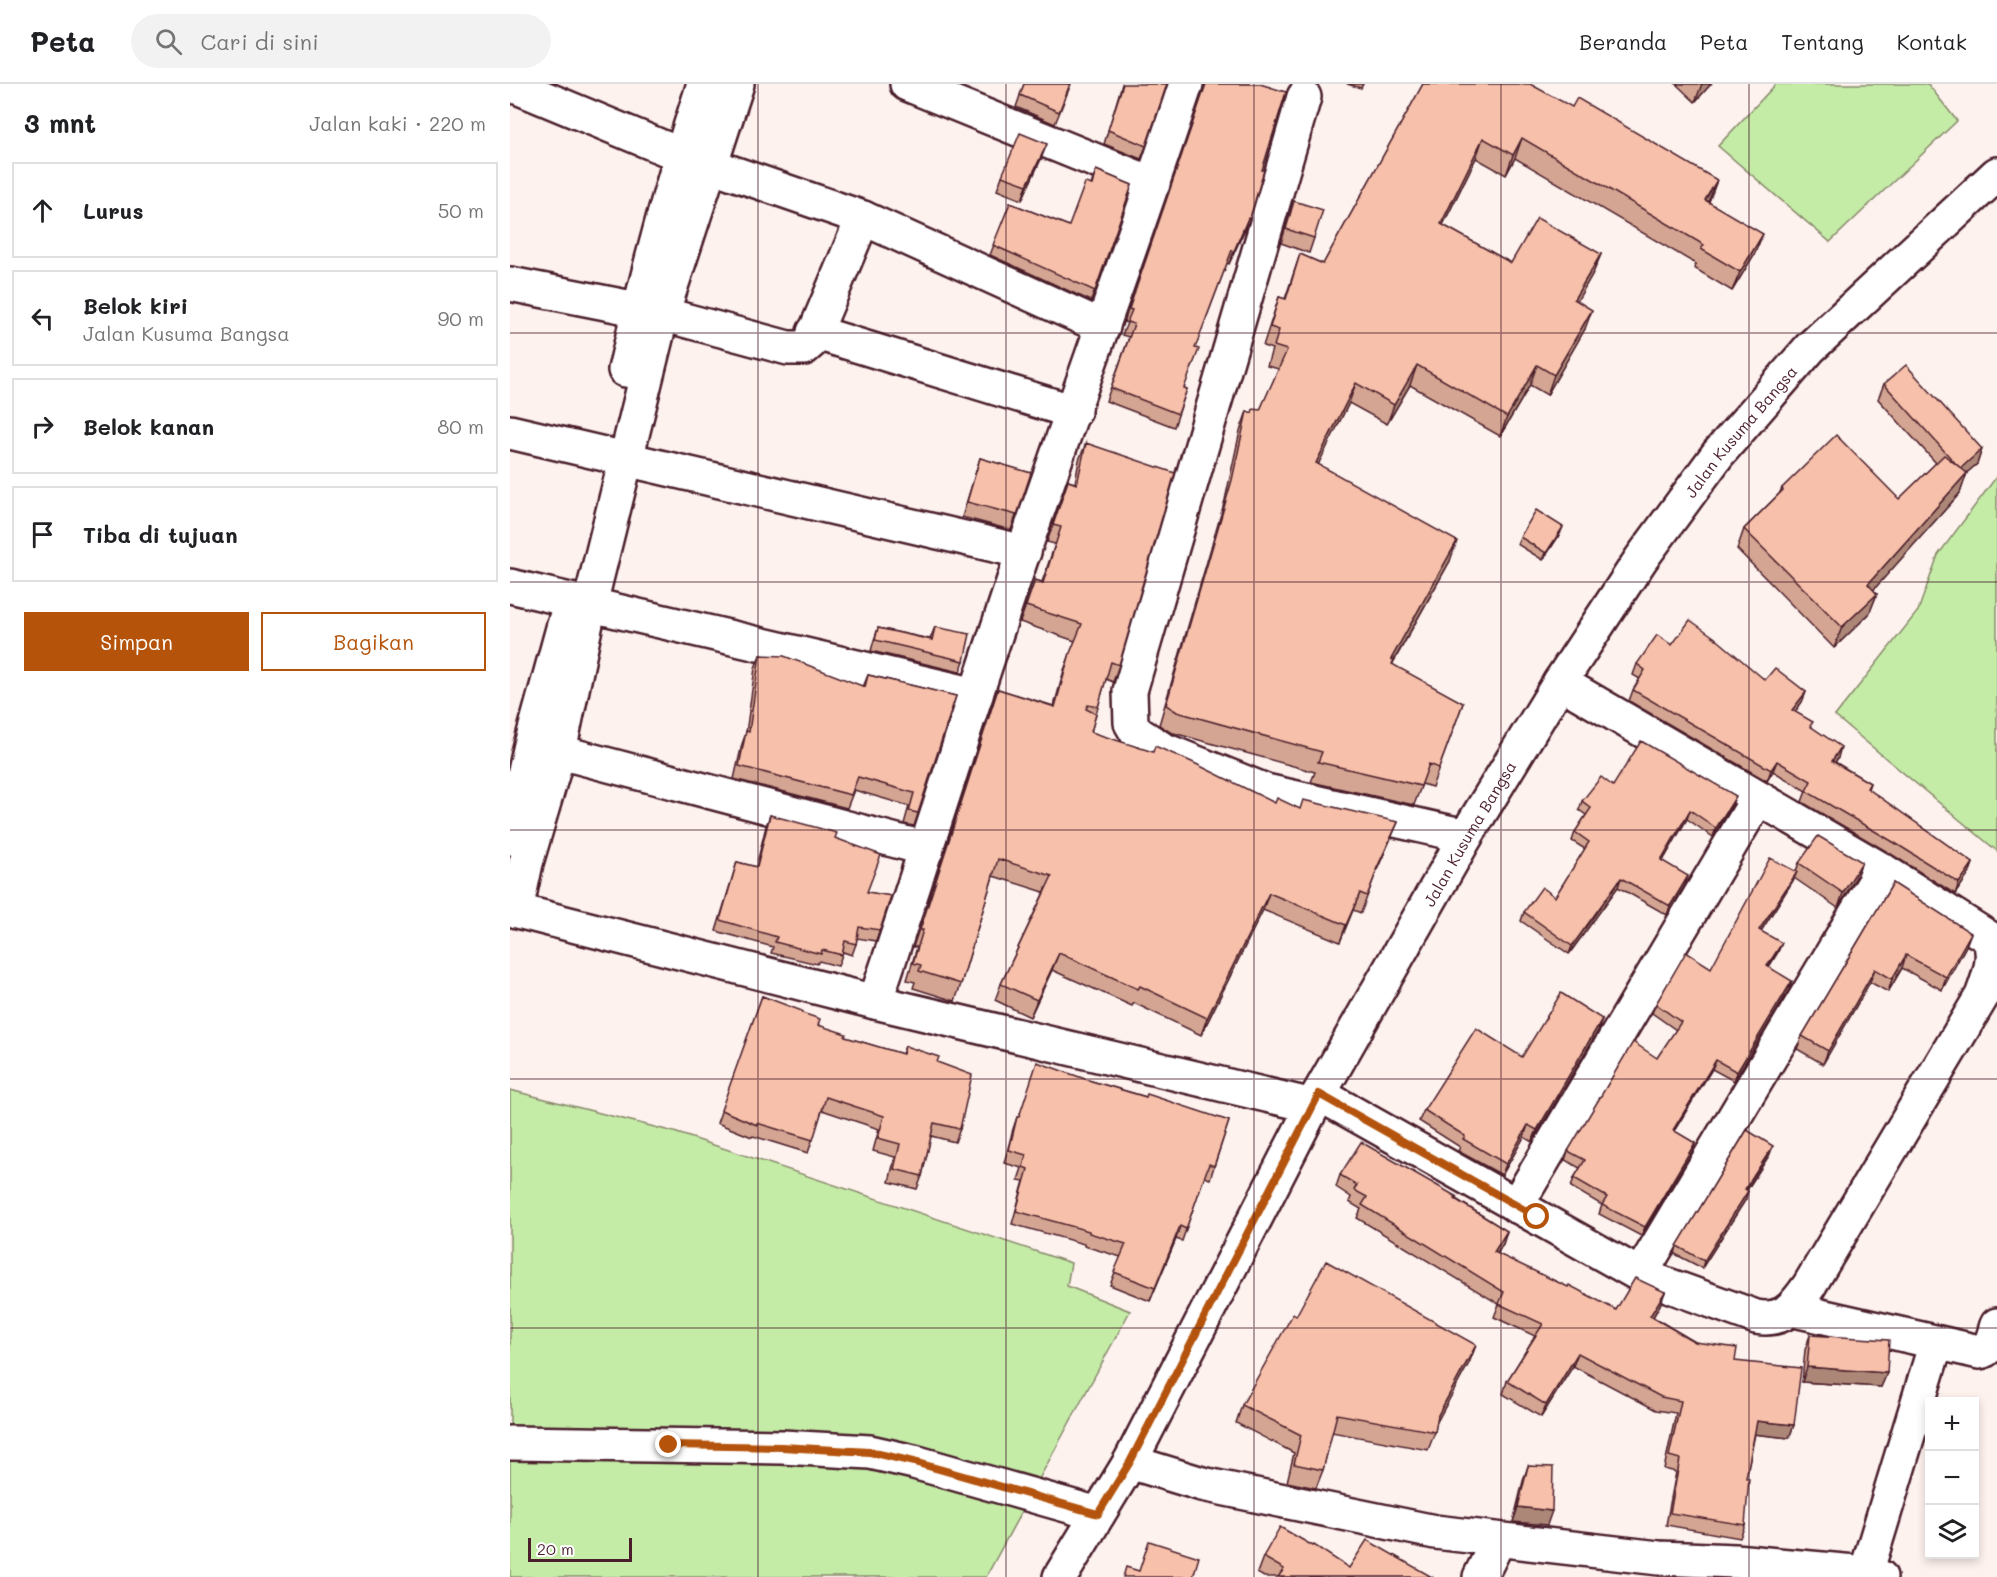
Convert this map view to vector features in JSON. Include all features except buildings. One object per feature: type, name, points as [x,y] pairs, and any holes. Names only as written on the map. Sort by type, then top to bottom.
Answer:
[{"type":"street","points":[[510,84],[696,160],[863,218],[1103,327]]},
{"type":"street","points":[[510,838],[533,745],[580,602],[650,312],[696,160],[704,84]]},
{"type":"street","points":[[696,160],[737,84]]},
{"type":"street","points":[[907,84],[1153,184]]},
{"type":"street","points":[[875,1002],[1024,552],[1186,84]]},
{"type":"street","points":[[1304,97],[1130,691],[1131,723],[1137,733],[1162,749],[1266,791],[1466,836]]},
{"type":"street","name":"Jalan Kusuma Bangsa","points":[[1060,1577],[1130,1462],[1316,1100],[1466,836],[1560,682],[1641,559],[1718,454],[1810,348],[1997,174]]},
{"type":"street","points":[[510,284],[650,312],[794,349],[808,346],[863,218]]},
{"type":"street","points":[[814,332],[1074,412]]},
{"type":"street","points":[[510,432],[1024,552]]},
{"type":"street","points":[[510,586],[976,695]]},
{"type":"street","points":[[533,745],[526,863],[513,910],[875,1002],[1316,1100],[1640,1275],[1756,1317],[1769,1319],[1780,1316],[1791,1309],[1809,1286],[1982,996],[1996,958],[1994,946],[1989,938],[1882,870],[1560,682]]},
{"type":"street","points":[[533,745],[927,849]]},
{"type":"street","points":[[1516,1206],[1758,798]]},
{"type":"street","points":[[1640,1275],[1882,870]]},
{"type":"street","points":[[1791,1309],[1983,1352],[1989,1348],[1997,1325]]},
{"type":"street","points":[[1130,1462],[1202,1484],[1435,1532],[1659,1558],[1735,1561],[1873,1575],[1936,1343]]},
{"type":"street","points":[[510,1443],[782,1447],[870,1452],[914,1462],[1098,1514]]},
{"type":"street","points":[[1480,1577],[1497,1541]]},
{"type":"green space","points":[[1776,84],[1928,84],[1957,121],[1830,242],[1718,146]]},
{"type":"green space","points":[[1997,476],[1997,851],[1835,716],[1918,611],[1938,555]]},
{"type":"green space","points":[[510,1090],[674,1132],[1071,1263],[1067,1286],[1130,1311],[986,1577],[510,1577]]},
{"type":"route","points":[[669,1445],[823,1448],[870,1452],[914,1462],[1098,1514],[1130,1462],[1319,1094],[1537,1217]]}]
